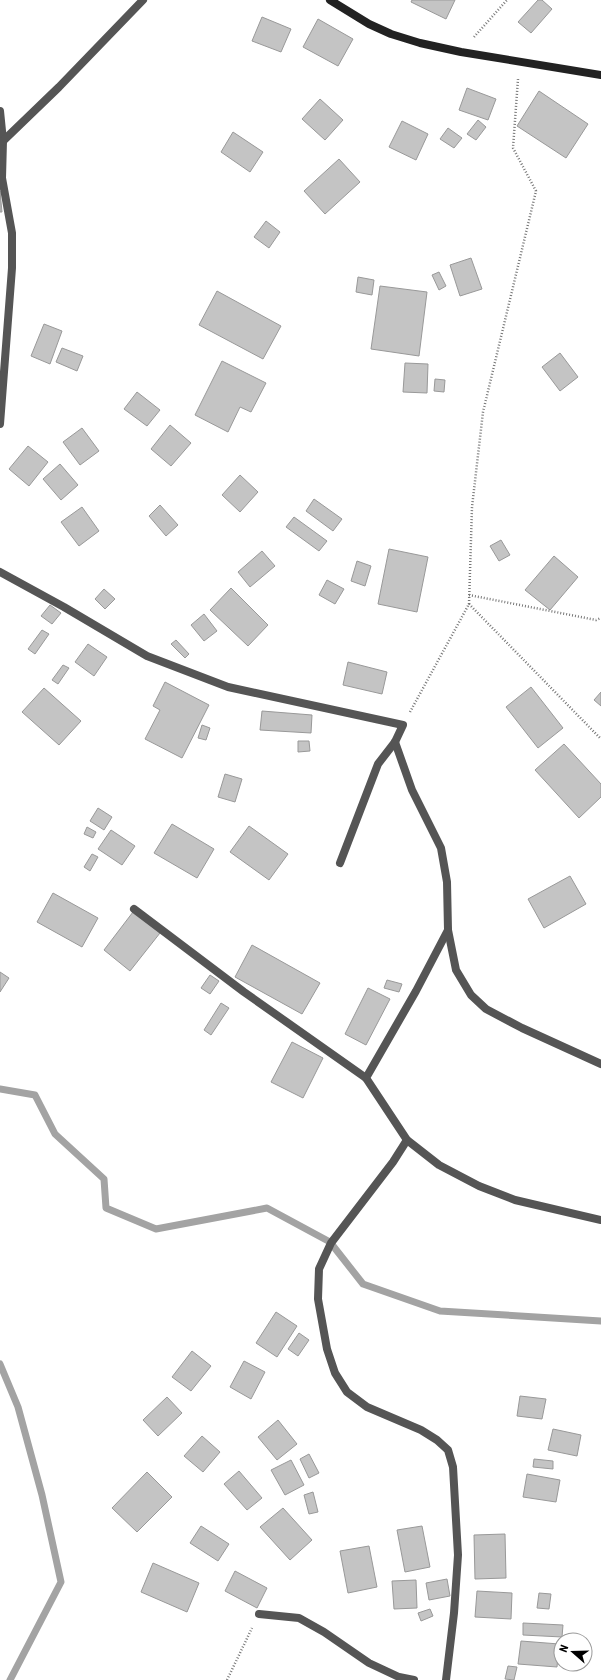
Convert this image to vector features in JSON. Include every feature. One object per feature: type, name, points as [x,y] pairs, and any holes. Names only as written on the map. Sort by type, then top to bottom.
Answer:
[{"type":"street","points":[[2,141],[59,88],[143,0]]},
{"type":"street","points":[[330,0],[369,24],[391,34],[420,43],[461,52],[601,75]]},
{"type":"street","points":[[0,111],[2,178],[12,233],[12,268],[0,424]]},
{"type":"street","points":[[0,572],[64,607],[147,656],[228,687],[403,725],[395,742],[378,764],[364,806],[340,863]]},
{"type":"street","points":[[395,742],[412,790],[441,848],[447,882],[448,930],[456,970],[471,995],[486,1009],[522,1028],[601,1064]]},
{"type":"street","points":[[134,909],[244,992],[366,1078],[407,1140],[439,1165],[479,1186],[515,1200],[601,1220]]},
{"type":"street","points":[[366,1078],[416,991],[448,930]]},
{"type":"street","points":[[407,1140],[393,1162],[331,1243],[319,1269],[318,1299],[327,1349],[335,1373],[347,1392],[367,1407],[421,1430],[437,1440],[448,1450],[453,1467],[458,1555],[454,1613],[446,1680]]},
{"type":"street","points":[[259,1614],[299,1618],[324,1632],[369,1663],[399,1677],[414,1680]]},
{"type":"path","points":[[461,52],[507,0]]},
{"type":"path","points":[[403,725],[469,604],[472,507],[483,412],[536,191],[513,148],[519,62]]},
{"type":"path","points":[[469,595],[596,620],[601,618]]},
{"type":"path","points":[[469,604],[601,739]]},
{"type":"path","points":[[227,1680],[259,1614]]},
{"type":"building","points":[[412,0],[455,0],[446,19],[411,2]]},
{"type":"building","points":[[538,0],[542,0],[552,9],[531,33],[518,22]]},
{"type":"building","points":[[262,17],[291,29],[281,52],[252,41]]},
{"type":"building","points":[[318,19],[353,39],[338,66],[303,47]]},
{"type":"building","points":[[467,88],[496,99],[488,120],[459,110]]},
{"type":"building","points":[[539,91],[588,124],[566,158],[517,126]]},
{"type":"building","points":[[320,99],[343,120],[325,140],[302,119]]},
{"type":"building","points":[[478,120],[486,127],[476,140],[467,134]]},
{"type":"building","points":[[402,121],[428,134],[416,160],[389,147]]},
{"type":"building","points":[[448,128],[462,138],[454,148],[440,139]]},
{"type":"building","points":[[233,132],[263,152],[250,172],[221,152]]},
{"type":"building","points":[[339,159],[360,182],[325,214],[304,191]]},
{"type":"building","points":[[0,191],[2,212],[0,212]]},
{"type":"building","points":[[266,221],[280,232],[269,248],[254,237]]},
{"type":"building","points":[[471,258],[482,289],[460,296],[450,265]]},
{"type":"building","points":[[439,272],[446,286],[439,290],[432,275]]},
{"type":"building","points":[[358,277],[374,280],[372,295],[356,292]]},
{"type":"building","points":[[380,286],[427,292],[419,356],[371,349]]},
{"type":"building","points":[[217,291],[281,326],[263,359],[199,325]]},
{"type":"building","points":[[44,324],[62,331],[50,364],[31,356]]},
{"type":"building","points":[[62,348],[83,356],[77,371],[56,362]]},
{"type":"building","points":[[560,353],[578,377],[560,391],[542,367]]},
{"type":"building","points":[[222,361],[266,383],[251,412],[240,407],[228,432],[195,415]]},
{"type":"building","points":[[405,363],[428,364],[427,393],[403,392]]},
{"type":"building","points":[[435,379],[445,380],[444,392],[434,391]]},
{"type":"building","points":[[137,392],[160,410],[147,426],[124,409]]},
{"type":"building","points":[[170,425],[191,443],[171,466],[151,449]]},
{"type":"building","points":[[82,428],[99,451],[80,465],[63,442]]},
{"type":"building","points":[[28,446],[48,462],[29,486],[9,469]]},
{"type":"building","points":[[60,464],[78,485],[61,500],[43,479]]},
{"type":"building","points":[[240,475],[258,492],[240,512],[222,495]]},
{"type":"building","points":[[314,499],[342,519],[333,531],[306,511]]},
{"type":"building","points":[[160,505],[178,525],[166,536],[149,516]]},
{"type":"building","points":[[82,507],[99,531],[79,546],[61,522]]},
{"type":"building","points":[[294,517],[327,541],[319,551],[286,527]]},
{"type":"building","points":[[501,540],[510,555],[499,561],[490,546]]},
{"type":"building","points":[[389,549],[428,557],[417,612],[378,604]]},
{"type":"building","points":[[262,551],[275,566],[250,587],[238,572]]},
{"type":"building","points":[[554,556],[578,577],[550,610],[525,590]]},
{"type":"building","points":[[357,561],[371,566],[365,586],[351,581]]},
{"type":"building","points":[[327,580],[344,589],[335,604],[319,595]]},
{"type":"building","points":[[231,588],[268,625],[248,646],[210,610]]},
{"type":"building","points":[[104,589],[115,599],[105,609],[95,599]]},
{"type":"building","points":[[50,605],[61,613],[52,624],[41,616]]},
{"type":"building","points":[[204,614],[217,631],[204,641],[191,625]]},
{"type":"building","points":[[42,630],[49,634],[35,654],[28,649]]},
{"type":"building","points":[[176,640],[189,654],[185,658],[171,644]]},
{"type":"building","points":[[88,644],[107,657],[94,676],[75,662]]},
{"type":"building","points":[[348,662],[387,672],[382,694],[343,685]]},
{"type":"building","points":[[63,665],[69,668],[58,684],[52,680]]},
{"type":"building","points":[[165,682],[209,705],[182,758],[145,739],[160,710],[153,706]]},
{"type":"building","points":[[531,687],[563,728],[538,748],[506,707]]},
{"type":"building","points":[[44,688],[81,721],[59,745],[22,712]]},
{"type":"building","points":[[601,692],[601,706],[594,700]]},
{"type":"building","points":[[262,711],[312,715],[311,733],[260,730]]},
{"type":"building","points":[[202,725],[210,728],[206,740],[198,738]]},
{"type":"building","points":[[298,741],[309,741],[310,751],[298,752]]},
{"type":"building","points":[[564,744],[601,784],[601,797],[579,818],[535,770]]},
{"type":"building","points":[[225,774],[242,779],[235,802],[218,797]]},
{"type":"building","points":[[98,808],[112,817],[104,830],[90,821]]},
{"type":"building","points":[[172,824],[214,849],[197,878],[154,853]]},
{"type":"building","points":[[249,826],[288,854],[269,880],[230,852]]},
{"type":"building","points":[[87,827],[96,832],[93,838],[84,834]]},
{"type":"building","points":[[111,830],[135,846],[122,865],[98,849]]},
{"type":"building","points":[[92,854],[98,857],[90,871],[84,867]]},
{"type":"building","points":[[570,876],[586,904],[544,928],[528,899]]},
{"type":"building","points":[[53,893],[98,918],[82,947],[37,922]]},
{"type":"building","points":[[133,912],[160,933],[130,971],[104,950]]},
{"type":"building","points":[[252,945],[320,983],[302,1014],[235,977]]},
{"type":"building","points":[[0,972],[9,978],[0,992]]},
{"type":"building","points":[[210,975],[219,981],[210,994],[201,988]]},
{"type":"building","points":[[387,980],[402,984],[399,992],[384,988]]},
{"type":"building","points":[[368,988],[390,999],[366,1045],[345,1034]]},
{"type":"building","points":[[221,1003],[229,1008],[211,1035],[204,1030]]},
{"type":"building","points":[[292,1042],[323,1058],[303,1098],[271,1082]]},
{"type":"building","points":[[276,1312],[297,1326],[277,1357],[256,1343]]},
{"type":"building","points":[[299,1333],[309,1340],[298,1356],[288,1349]]},
{"type":"building","points":[[192,1351],[211,1366],[191,1391],[172,1377]]},
{"type":"building","points":[[244,1361],[265,1372],[251,1399],[230,1387]]},
{"type":"building","points":[[520,1396],[546,1399],[542,1419],[517,1416]]},
{"type":"building","points":[[167,1397],[182,1413],[158,1436],[143,1420]]},
{"type":"building","points":[[278,1420],[297,1444],[277,1460],[258,1437]]},
{"type":"building","points":[[553,1429],[581,1435],[577,1456],[548,1450]]},
{"type":"building","points":[[202,1436],[220,1452],[203,1472],[184,1456]]},
{"type":"building","points":[[309,1454],[319,1473],[309,1478],[300,1459]]},
{"type":"building","points":[[534,1459],[553,1461],[553,1469],[533,1467]]},
{"type":"building","points":[[291,1460],[304,1485],[285,1495],[271,1470]]},
{"type":"building","points":[[239,1471],[262,1498],[247,1510],[224,1484]]},
{"type":"building","points":[[147,1472],[172,1497],[137,1532],[112,1508]]},
{"type":"building","points":[[527,1474],[560,1480],[556,1502],[523,1497]]},
{"type":"building","points":[[313,1492],[318,1512],[309,1514],[304,1495]]},
{"type":"building","points":[[283,1508],[312,1540],[290,1560],[260,1527]]},
{"type":"building","points":[[201,1526],[229,1544],[218,1561],[190,1543]]},
{"type":"building","points":[[422,1526],[430,1567],[405,1572],[397,1530]]},
{"type":"building","points":[[505,1534],[506,1578],[475,1579],[474,1535]]},
{"type":"building","points":[[369,1546],[377,1587],[348,1593],[340,1551]]},
{"type":"building","points":[[153,1563],[199,1583],[187,1612],[141,1592]]},
{"type":"building","points":[[235,1571],[267,1588],[257,1608],[225,1591]]},
{"type":"building","points":[[447,1579],[450,1596],[429,1600],[426,1583]]},
{"type":"building","points":[[416,1580],[417,1608],[394,1609],[392,1581]]},
{"type":"building","points":[[477,1591],[512,1593],[511,1619],[475,1617]]},
{"type":"building","points":[[539,1593],[551,1594],[549,1609],[537,1608]]},
{"type":"building","points":[[430,1609],[433,1616],[421,1621],[418,1613]]},
{"type":"building","points":[[523,1623],[563,1625],[562,1632],[553,1632],[553,1637],[523,1635]]},
{"type":"building","points":[[521,1641],[553,1644],[553,1667],[518,1664]]},
{"type":"building","points":[[508,1666],[517,1667],[514,1680],[505,1679]]},
{"type":"waterway","points":[[0,1089],[35,1095],[55,1134],[104,1179],[106,1208],[156,1229],[267,1208],[330,1242],[363,1284],[440,1311],[601,1321]]},
{"type":"waterway","points":[[0,1364],[18,1407],[42,1495],[61,1582],[10,1680]]}]
